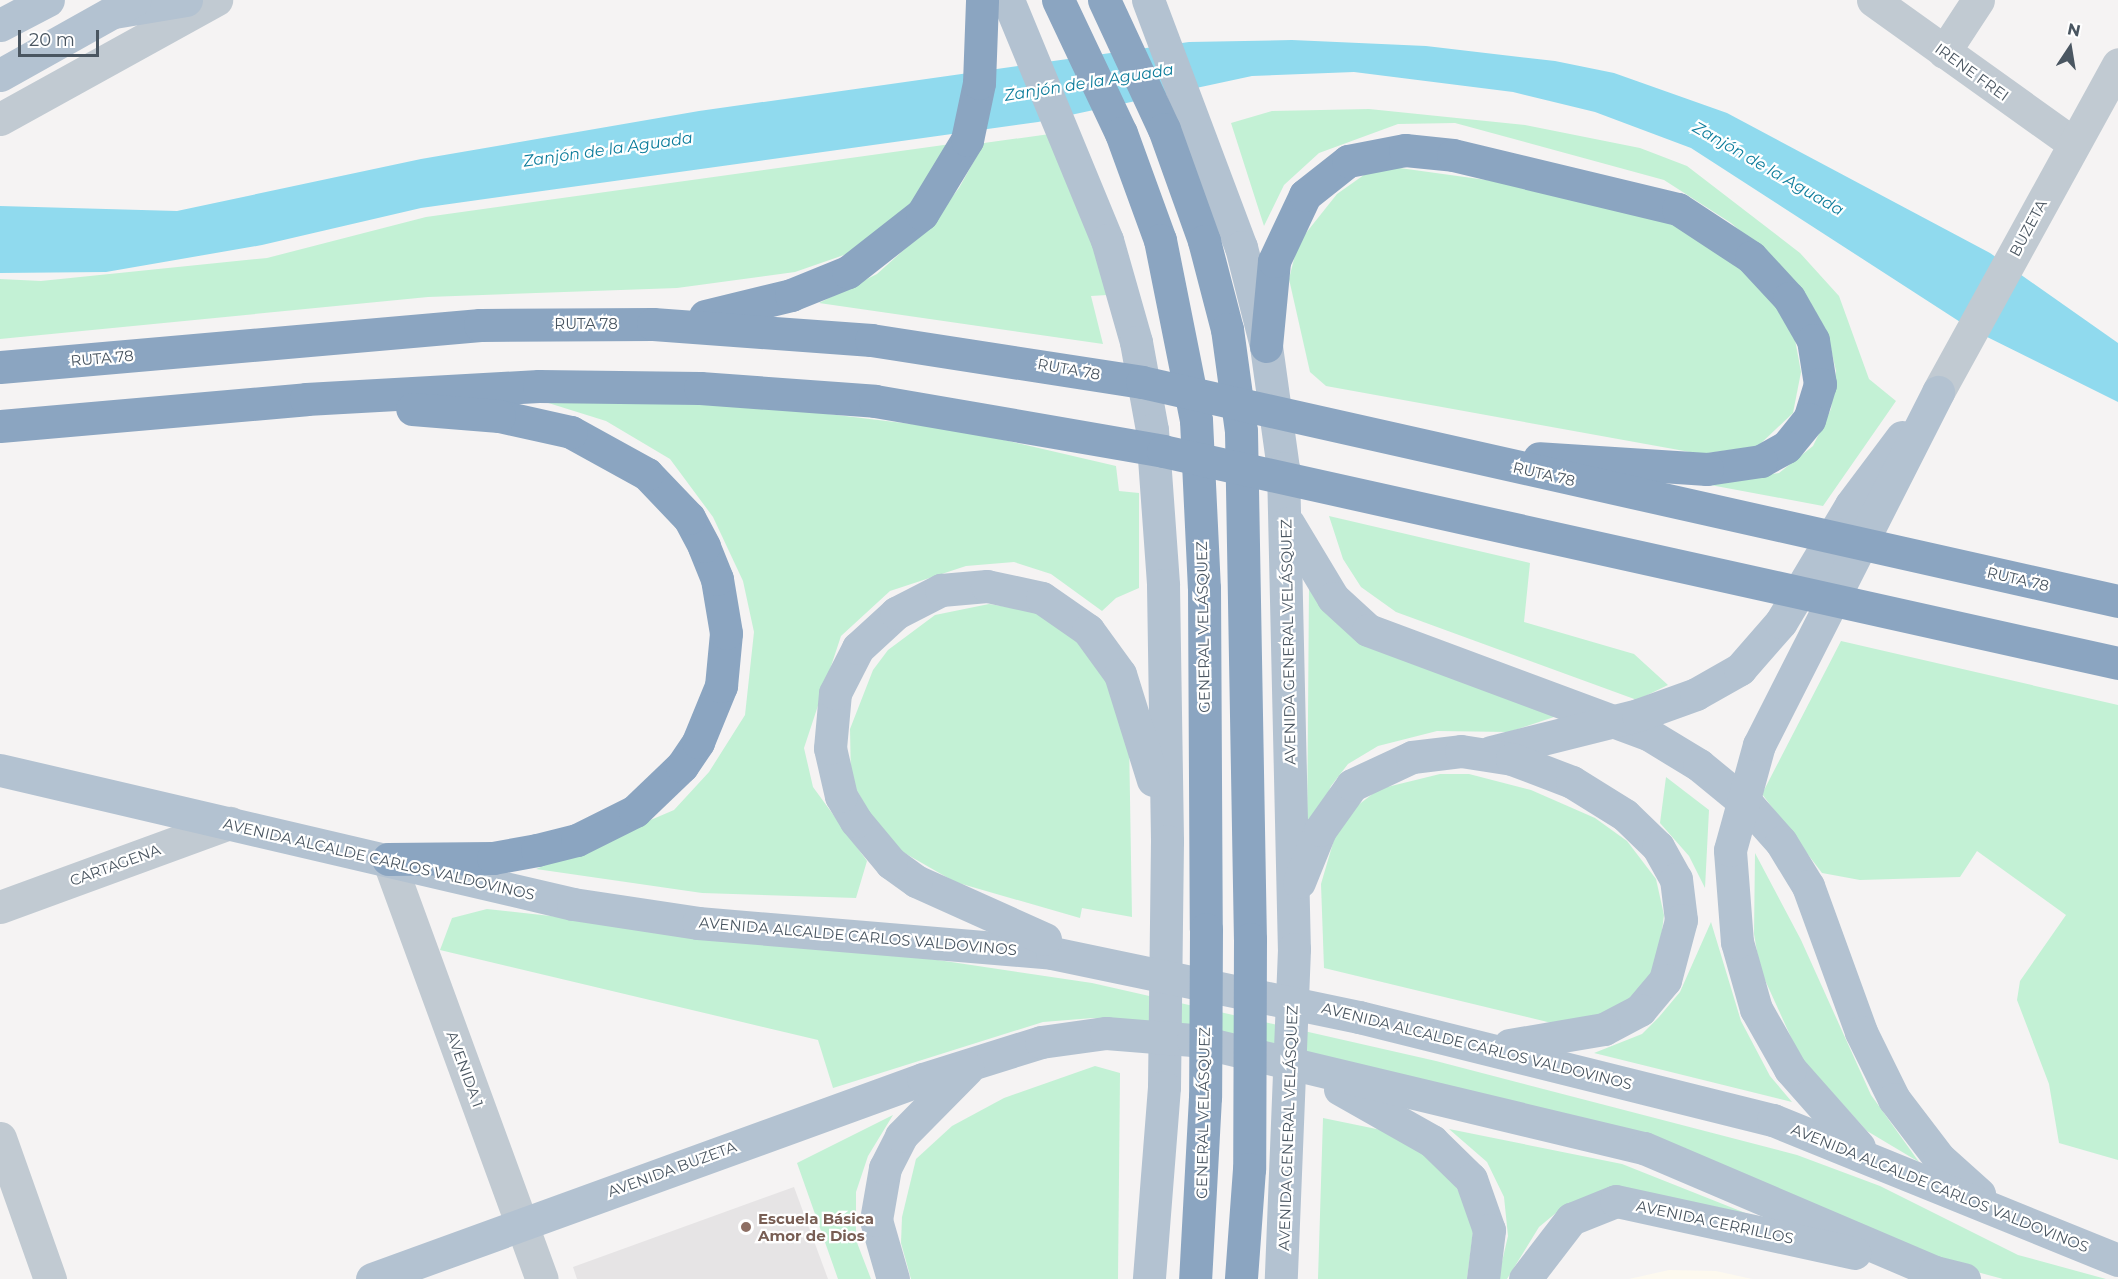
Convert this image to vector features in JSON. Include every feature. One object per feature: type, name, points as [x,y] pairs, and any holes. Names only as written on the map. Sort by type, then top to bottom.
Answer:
[{"type":"highway","points":[[653,324],[791,295],[857,267],[922,214],[967,140],[982,57],[982,0]]},
{"type":"highway","name":"GENERAL VELÁSQUEZ","points":[[1058,0],[1121,133],[1160,240],[1187,355],[1199,493],[1206,929],[1205,1097],[1195,1279]]},
{"type":"highway","points":[[1109,11],[1164,129],[1204,241],[1234,366],[1243,504],[1251,939],[1248,1106],[1241,1279]]},
{"type":"highway","points":[[1269,360],[1274,261],[1294,210],[1318,181],[1348,161],[1405,150],[1453,155],[1678,209],[1751,257],[1789,298],[1813,340],[1820,384],[1809,419],[1786,447],[1761,461],[1707,469],[1586,459],[1492,462]]},
{"type":"highway","name":"RUTA 78","points":[[0,367],[410,330],[653,324],[872,340],[1062,367],[2118,601]]},
{"type":"highway","points":[[0,426],[306,399],[616,386],[786,393],[963,413],[1208,461],[2118,663]]},
{"type":"highway","points":[[306,399],[500,416],[600,444],[647,474],[689,518],[724,607],[725,658],[713,714],[682,766],[635,811],[577,840],[537,850],[493,858],[388,859]]},
{"type":"main road","points":[[0,24],[48,0]]},
{"type":"main road","points":[[0,75],[123,6],[186,0]]},
{"type":"main road","points":[[1008,0],[1068,138],[1107,240],[1136,342],[1157,482],[1167,841],[1164,1088],[1159,1197],[1149,1279]]},
{"type":"main road","name":"AVENIDA GENERAL VELÁSQUEZ","points":[[1153,12],[1199,126],[1241,247],[1269,360],[1285,512],[1294,949],[1286,1242],[1281,1279]]},
{"type":"main road","points":[[1293,904],[1320,830],[1352,785],[1412,757],[1486,753],[1563,737],[1696,694],[1740,669],[1781,622],[1862,516],[1938,392]]},
{"type":"main road","points":[[1285,512],[1333,598],[1368,630],[1648,734],[1724,783],[1765,822],[1808,886],[1861,1032],[1894,1099],[1939,1158],[2020,1221]]},
{"type":"main road","points":[[1862,516],[1817,634],[1746,782],[1730,850],[1731,908],[1745,975],[1770,1036],[1814,1100],[1866,1155]]},
{"type":"main road","points":[[1106,962],[944,897],[891,863],[871,842],[842,796],[834,773],[830,721],[843,670],[858,648],[896,613],[940,590],[987,585],[1042,598],[1088,630],[1120,674],[1144,742],[1167,841]]},
{"type":"main road","points":[[1480,1047],[1585,1035],[1632,1015],[1665,980],[1682,921],[1669,864],[1625,815],[1572,782],[1486,753]]},
{"type":"main road","name":"AVENIDA ALCALDE CARLOS VALDOVINOS","points":[[0,770],[636,915],[986,944],[1106,962],[1480,1047],[1773,1120],[1866,1155],[2118,1260]]},
{"type":"main road","points":[[893,1279],[876,1220],[885,1168],[901,1136],[973,1062],[1041,1042],[1106,1033],[1193,1040],[1644,1148],[1949,1276]]},
{"type":"main road","name":"AVENIDA BUZETA","points":[[372,1279],[973,1062]]},
{"type":"main road","points":[[1296,1065],[1409,1126],[1454,1158],[1471,1179],[1486,1213],[1489,1248],[1483,1279]]},
{"type":"main road","points":[[1139,1279],[1159,1197]]},
{"type":"main road","name":"AVENIDA CERRILLOS","points":[[1525,1279],[1571,1219],[1616,1201],[1949,1276]]},
{"type":"main road","points":[[1286,1242],[1287,1279]]},
{"type":"street","points":[[0,119],[216,0]]},
{"type":"street","name":"IRENE FREI","points":[[1873,0],[2073,143]]},
{"type":"street","points":[[1944,52],[1978,0]]},
{"type":"street","name":"BUZETA","points":[[1938,392],[2118,64]]},
{"type":"street","name":"CARTAGENA","points":[[0,906],[230,823]]},
{"type":"street","name":"AVENIDA 1","points":[[388,859],[542,1279]]},
{"type":"street","points":[[0,1138],[50,1279]]},
{"type":"shaded area","name":"Escuela Básica Amor de Dios","points":[[794,1187],[828,1279],[577,1279],[573,1267]]},
{"type":"shaded area","points":[[1669,1270],[1716,1271],[1752,1279],[1629,1279]]},
{"type":"green space","points":[[1369,109],[1525,125],[1640,148],[1687,166],[1800,253],[1839,296],[1869,379],[1896,401],[1823,506],[1705,484],[1779,473],[1813,446],[1831,409],[1836,371],[1827,331],[1779,264],[1731,223],[1664,180],[1455,123],[1398,124],[1319,153],[1284,185],[1264,226],[1231,123],[1272,111]]},
{"type":"green space","points":[[1050,134],[1095,247],[1107,295],[1091,296],[1103,344],[819,303],[877,274],[925,231],[959,188],[984,143]]},
{"type":"green space","points":[[951,144],[909,213],[867,247],[795,272],[677,288],[428,297],[0,339],[0,279],[41,281],[267,258],[426,217]]},
{"type":"green space","points":[[1378,165],[1508,183],[1641,212],[1682,229],[1742,269],[1780,310],[1794,334],[1801,372],[1793,413],[1758,446],[1701,454],[1326,386],[1310,372],[1289,279],[1298,243],[1337,194]]},
{"type":"green space","points":[[542,401],[730,402],[961,430],[1116,466],[1119,491],[1139,493],[1139,588],[1116,598],[1102,611],[1051,574],[1014,562],[966,566],[890,591],[841,636],[804,748],[813,787],[867,861],[856,898],[702,893],[536,869],[674,810],[709,772],[745,715],[754,632],[743,581],[713,517],[670,459],[606,421]]},
{"type":"green space","points":[[1329,516],[1530,563],[1524,622],[1634,654],[1668,685],[1637,700],[1396,612],[1361,587],[1343,559]]},
{"type":"green space","points":[[1309,587],[1569,712],[1509,732],[1437,731],[1378,746],[1348,764],[1331,786],[1307,840]]},
{"type":"green space","points":[[989,604],[1045,613],[1102,663],[1129,738],[1132,917],[1082,908],[1080,918],[955,882],[901,851],[878,830],[851,779],[850,729],[873,670],[888,650],[935,615]]},
{"type":"green space","points":[[1841,641],[2118,705],[2118,1160],[2059,1143],[2049,1084],[2017,1000],[2020,981],[2066,915],[1977,851],[1960,877],[1860,880],[1822,873],[1762,794]]},
{"type":"green space","points":[[1440,774],[1469,774],[1531,790],[1595,818],[1627,841],[1656,879],[1664,915],[1658,962],[1633,1004],[1564,1026],[1324,968],[1321,884],[1340,819],[1379,789]]},
{"type":"green space","points":[[1666,777],[1709,810],[1705,888],[1689,856],[1660,823]]},
{"type":"green space","points":[[1755,853],[1801,940],[1871,1095],[1919,1162],[1867,1131],[1800,1057],[1760,969],[1754,934]]},
{"type":"green space","points":[[487,909],[911,956],[1092,983],[1436,1061],[1797,1155],[1880,1186],[2018,1255],[2106,1279],[2003,1279],[1907,1253],[1325,1057],[1093,1018],[1043,1022],[833,1088],[818,1040],[440,950],[452,918]]},
{"type":"green space","points":[[1711,922],[1741,1021],[1770,1076],[1792,1102],[1594,1053],[1642,1034],[1659,1017],[1680,992]]},
{"type":"green space","points":[[1095,1066],[1120,1073],[1118,1279],[911,1279],[901,1243],[902,1217],[916,1159],[952,1126],[1004,1098]]},
{"type":"green space","points":[[893,1115],[868,1156],[856,1192],[856,1240],[871,1279],[838,1279],[797,1163]]},
{"type":"green space","points":[[1323,1118],[1391,1132],[1433,1152],[1475,1216],[1467,1279],[1318,1279]]},
{"type":"green space","points":[[1449,1129],[1622,1164],[1791,1231],[1568,1203],[1539,1227],[1507,1279],[1498,1279],[1508,1236],[1504,1197],[1487,1162]]},
{"type":"water","name":"Zanjón de la Aguada","points":[[1292,40],[1426,46],[1555,61],[1614,73],[1727,113],[1990,253],[2118,343],[2118,402],[1971,329],[1691,148],[1595,112],[1513,92],[1354,72],[1252,76],[1038,122],[421,208],[262,245],[106,272],[0,273],[0,206],[177,211],[421,159],[699,111],[1189,42]]},
{"type":"place","name":"Escuela Básica Amor de Dios","points":[[746,1227]]}]
